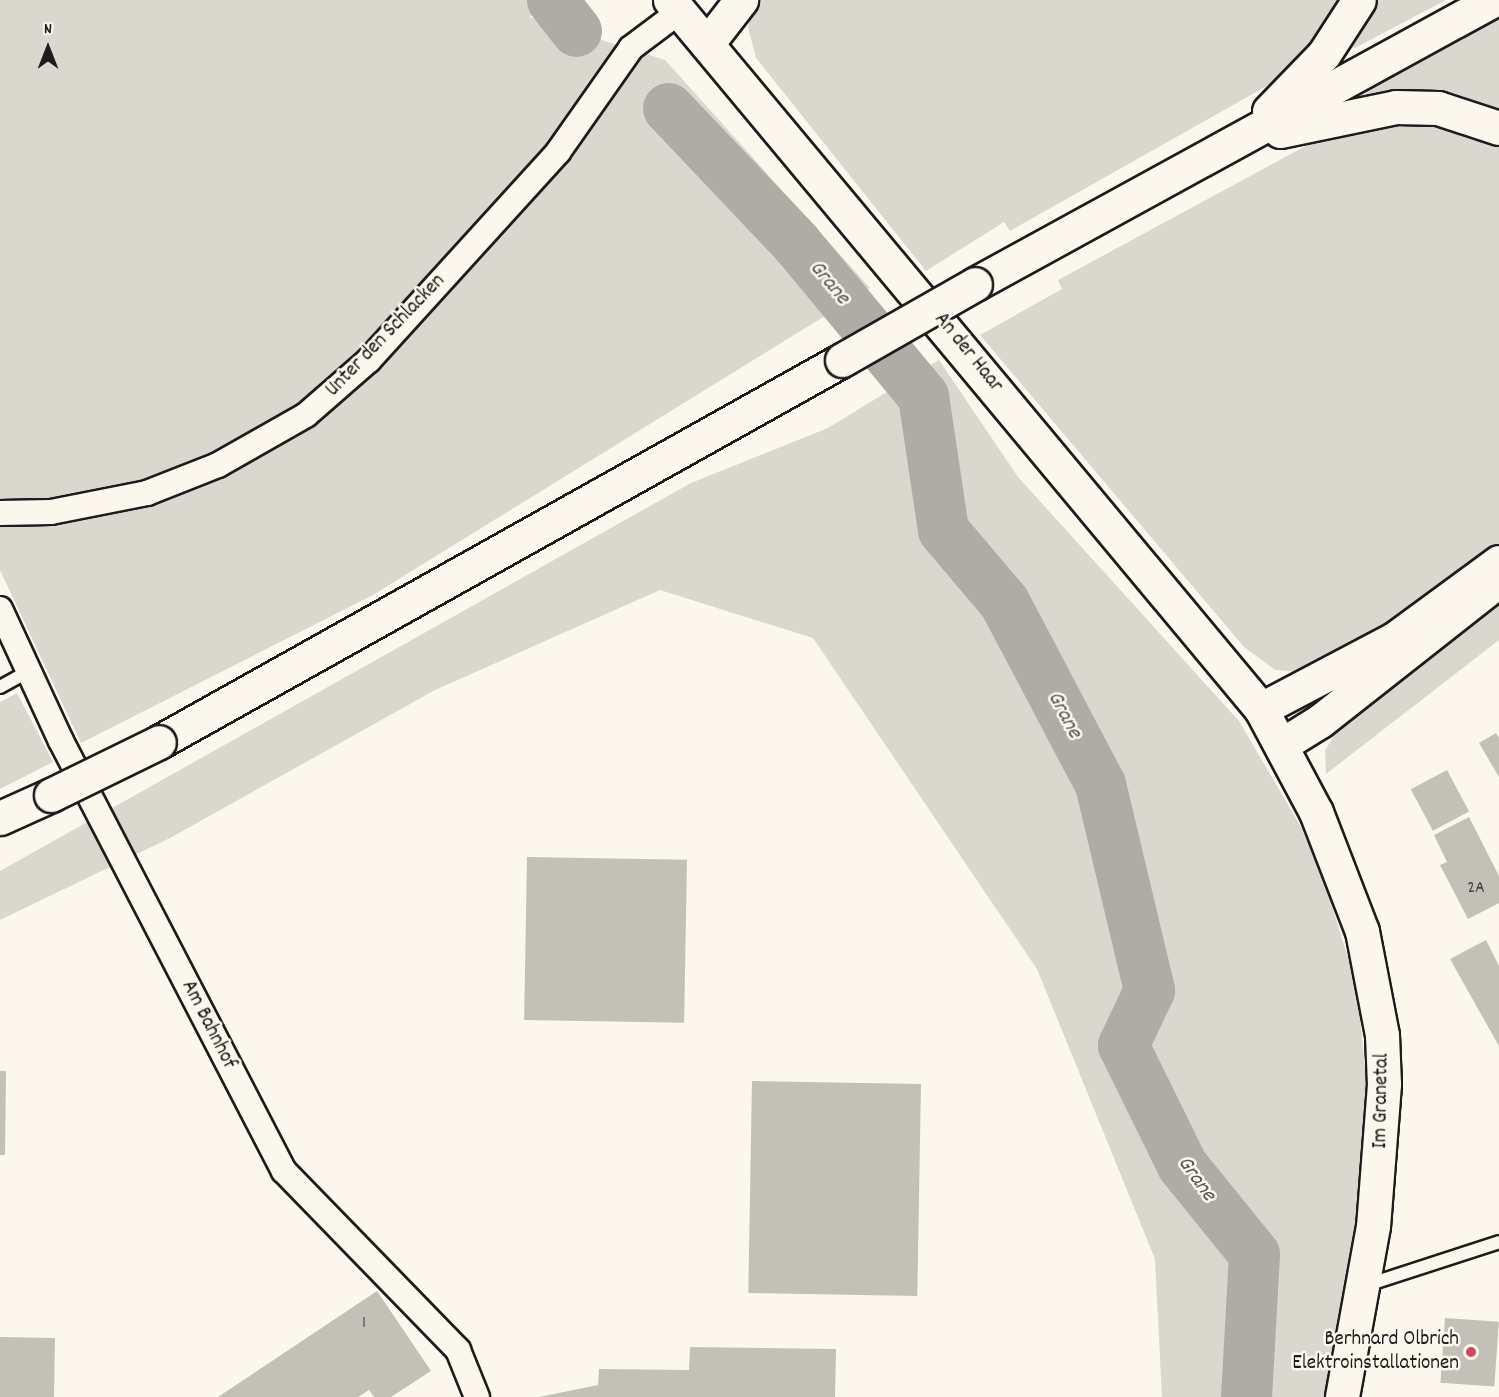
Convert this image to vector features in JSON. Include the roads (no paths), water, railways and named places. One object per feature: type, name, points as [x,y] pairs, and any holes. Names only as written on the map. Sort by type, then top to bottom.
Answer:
[{"type":"main road","points":[[707,44],[741,0]]},
{"type":"main road","points":[[1237,141],[1324,54],[1359,0]]},
{"type":"main road","points":[[0,818],[159,742],[975,284],[1493,0]]},
{"type":"main road","name":"An der Haar","points":[[675,6],[1261,710],[1283,744]]},
{"type":"main road","points":[[1237,141],[1396,107],[1438,108],[1499,128]]},
{"type":"main road","points":[[1261,710],[1394,639],[1499,562]]},
{"type":"main road","points":[[1283,744],[1320,721],[1499,580]]},
{"type":"main road","name":"Im Granetal","points":[[1283,744],[1316,812],[1362,931],[1382,1035],[1381,1157],[1363,1286],[1342,1397]]},
{"type":"street","name":"Unter den Schlacken","points":[[0,513],[51,512],[147,493],[218,465],[306,415],[369,360],[558,152],[631,48],[675,6]]},
{"type":"street","name":"Am Bahnhof","points":[[0,609],[29,671],[284,1171],[458,1350],[477,1397]]},
{"type":"lane","points":[[0,687],[29,671]]},
{"type":"lane","points":[[1363,1286],[1499,1242]]},
{"type":"waterway","name":"Grane","points":[[552,0],[576,31]]},
{"type":"waterway","name":"Grane","points":[[668,108],[796,243],[923,396],[943,530],[1004,602],[1100,784],[1149,990],[1123,1045],[1182,1165],[1254,1254],[1246,1397]]},
{"type":"place","name":"Berhnard Olbrich Elektroinstallationen","points":[[1471,1352]]}]
